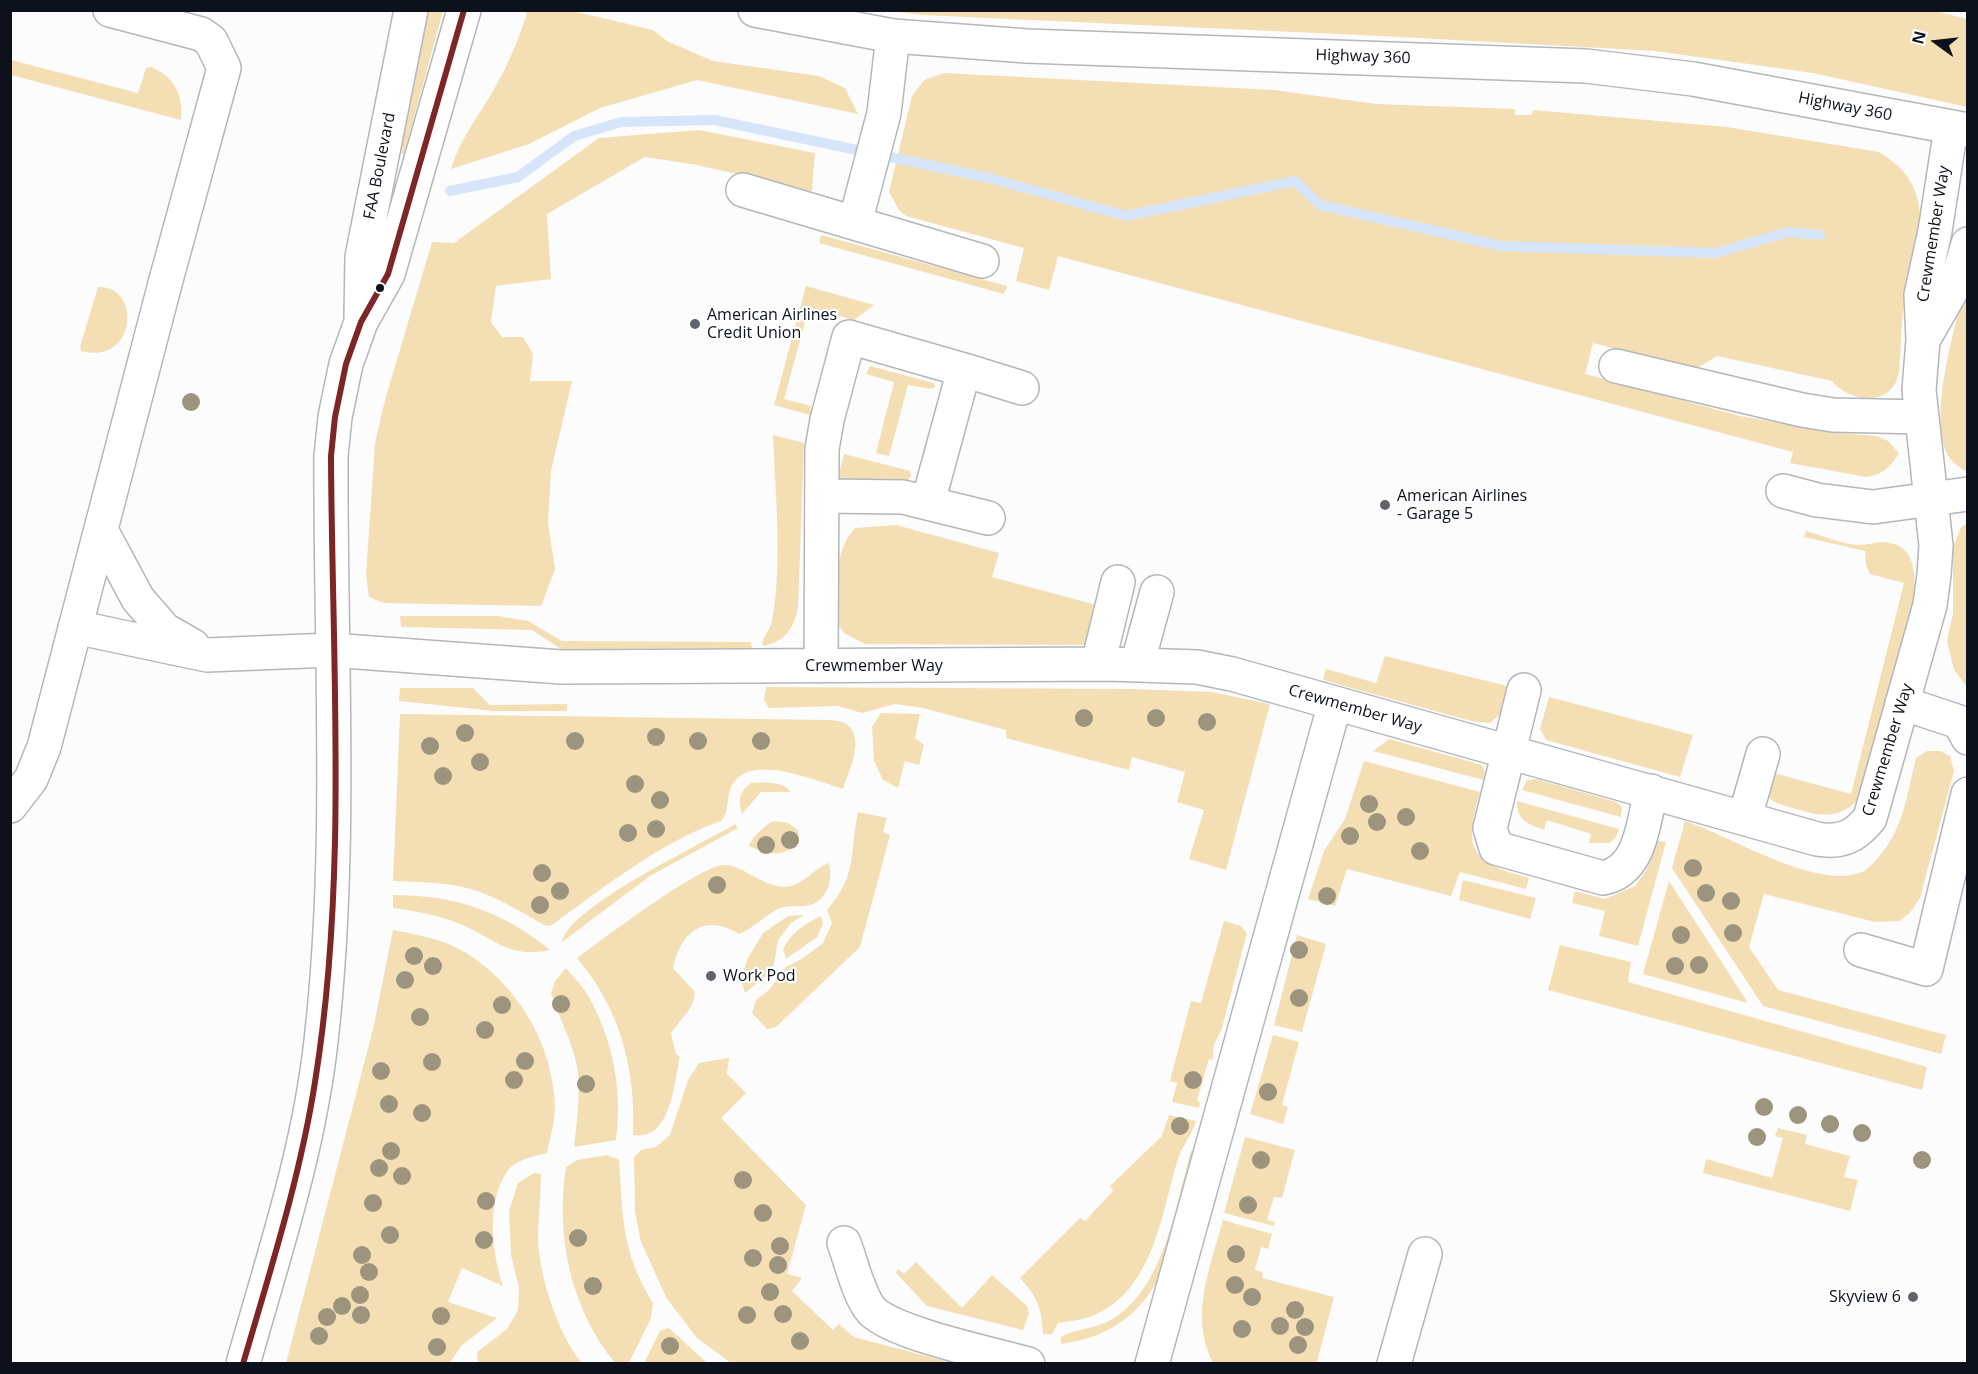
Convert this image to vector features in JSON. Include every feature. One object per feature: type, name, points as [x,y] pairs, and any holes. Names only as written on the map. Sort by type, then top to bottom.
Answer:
[{"type":"street","points":[[10,806],[31,779],[44,747],[224,68],[211,41],[201,34],[110,10]]},
{"type":"street","name":"FAA Boulevard","points":[[361,322],[362,257],[411,10]]},
{"type":"street","name":"FAA Boulevard","points":[[243,1364],[311,1112],[322,1041],[330,919],[332,839],[331,456],[342,385],[361,322],[388,274],[465,10]]},
{"type":"street","name":"Highway 360","points":[[755,10],[893,36],[1027,46],[1586,66],[1716,83],[1959,129]]},
{"type":"street","points":[[855,223],[884,113],[893,36]]},
{"type":"street","name":"Crewmember Way","points":[[75,627],[207,655],[331,650],[561,666],[1098,664],[1197,666],[1831,842],[1845,840],[1859,832],[1870,818],[1929,604],[1934,575],[1936,545],[1919,390],[1923,340],[1921,295],[1959,129]]},
{"type":"street","points":[[742,190],[982,261]]},
{"type":"street","name":"Crewmember Way","points":[[1923,340],[1957,281],[1968,244]]},
{"type":"street","points":[[821,666],[822,449],[827,420],[849,337],[1022,388]]},
{"type":"street","points":[[1616,366],[1802,410],[1833,415],[1921,417]]},
{"type":"street","points":[[928,502],[964,370]]},
{"type":"street","points":[[1783,491],[1817,500],[1873,507],[1968,494]]},
{"type":"street","points":[[822,496],[903,497],[988,518]]},
{"type":"street","points":[[102,530],[138,599],[165,630],[207,655]]},
{"type":"street","points":[[1098,664],[1118,582]]},
{"type":"street","points":[[1137,665],[1157,592]]},
{"type":"street","points":[[1532,692],[1490,828],[1491,838],[1496,848],[1602,878],[1620,873],[1633,858],[1651,791]]},
{"type":"street","points":[[1152,1364],[1335,703]]},
{"type":"street","points":[[1902,703],[1959,722],[1968,738]]},
{"type":"street","points":[[1744,817],[1763,754]]},
{"type":"street","points":[[1861,950],[1926,969],[1968,794]]},
{"type":"street","points":[[844,1243],[865,1301],[872,1311],[924,1336],[1028,1364]]},
{"type":"street","points":[[1394,1364],[1425,1254]]},
{"type":"shaded area","points":[[427,11],[443,11],[404,154],[395,152]]},
{"type":"shaded area","points":[[519,11],[573,11],[653,30],[667,41],[713,61],[819,76],[845,88],[858,114],[697,80],[600,108],[529,144],[451,169],[464,138],[493,91],[512,53],[527,13]]},
{"type":"shaded area","points":[[890,11],[1935,11],[1967,19],[1967,107],[1813,73],[1655,51],[922,15]]},
{"type":"shaded area","points":[[11,60],[138,93],[146,68],[151,67],[166,76],[176,88],[181,103],[181,120],[11,75]]},
{"type":"shaded area","points":[[944,73],[1274,90],[1376,104],[1515,109],[1515,115],[1532,115],[1533,110],[1727,127],[1879,152],[1900,168],[1913,185],[1919,204],[1920,224],[1903,312],[1897,380],[1884,395],[1875,398],[1856,396],[1839,388],[1832,381],[1717,356],[1694,370],[1593,343],[1585,374],[1740,416],[1839,433],[1877,436],[1888,441],[1899,453],[1886,470],[1866,477],[1790,463],[1793,452],[1058,256],[1049,290],[1016,281],[1024,248],[906,216],[899,210],[889,192],[912,96],[924,80]]},
{"type":"shaded area","points":[[699,130],[815,153],[812,191],[697,165],[645,157],[547,214],[551,279],[496,286],[491,322],[502,337],[523,337],[533,354],[530,381],[572,381],[551,471],[548,523],[555,569],[541,606],[384,603],[369,597],[366,575],[375,443],[385,400],[432,242],[454,243],[599,138]]},
{"type":"shaded area","points":[[821,235],[1007,286],[1004,294],[819,243]]},
{"type":"shaded area","points":[[1967,280],[1967,472],[1953,462],[1947,454],[1942,437],[1941,416],[1946,368]]},
{"type":"shaded area","points":[[806,286],[874,305],[854,320],[809,308],[784,399],[811,406],[810,415],[774,405]]},
{"type":"shaded area","points":[[98,287],[112,290],[122,298],[127,310],[127,324],[123,337],[113,347],[100,352],[81,351],[80,347]]},
{"type":"shaded area","points":[[870,366],[934,383],[935,387],[931,389],[908,385],[889,456],[876,453],[894,382],[866,374]]},
{"type":"shaded area","points":[[773,435],[804,443],[798,608],[794,623],[787,634],[777,641],[762,646],[772,621],[777,575]]},
{"type":"shaded area","points":[[844,454],[910,471],[911,476],[908,480],[846,481],[841,479],[839,473]]},
{"type":"shaded area","points":[[1967,523],[1967,687],[1954,670],[1947,641],[1953,613],[1953,547],[1961,527]]},
{"type":"shaded area","points":[[896,525],[999,553],[992,577],[1100,606],[1086,645],[865,644],[844,633],[839,626],[837,601],[837,574],[842,549],[855,528]]},
{"type":"shaded area","points":[[1806,531],[1853,545],[1883,542],[1894,544],[1908,554],[1914,579],[1915,598],[1867,788],[1851,806],[1835,814],[1826,815],[1785,806],[1767,797],[1764,794],[1770,772],[1851,794],[1904,583],[1870,574],[1866,565],[1865,551],[1804,537]]},
{"type":"shaded area","points":[[400,616],[497,616],[528,621],[562,641],[751,642],[752,648],[561,649],[532,630],[401,627]]},
{"type":"shaded area","points":[[1385,656],[1507,686],[1501,714],[1490,723],[1471,721],[1323,680],[1326,669],[1376,683]]},
{"type":"shaded area","points":[[766,687],[1131,689],[1212,692],[1270,704],[1226,870],[1189,859],[1204,810],[1177,802],[1185,772],[1132,757],[1129,770],[1006,738],[1006,730],[923,708],[895,704],[862,713],[838,706],[769,708],[764,700]]},
{"type":"shaded area","points":[[400,688],[473,688],[490,705],[567,704],[567,711],[494,711],[399,701]]},
{"type":"shaded area","points":[[1549,697],[1693,735],[1680,777],[1546,740],[1540,729]]},
{"type":"shaded area","points":[[881,713],[920,714],[915,738],[924,745],[919,765],[905,761],[898,788],[883,780],[874,761],[872,727]]},
{"type":"shaded area","points":[[400,714],[831,720],[844,723],[851,729],[855,737],[855,747],[843,789],[786,772],[756,770],[744,774],[731,787],[726,812],[721,821],[699,829],[655,853],[552,925],[546,926],[498,899],[467,888],[440,883],[393,881]]},
{"type":"shaded area","points":[[1389,739],[1482,765],[1485,772],[1484,780],[1373,751]]},
{"type":"shaded area","points":[[1927,751],[1940,751],[1950,756],[1954,771],[1920,898],[1910,913],[1899,921],[1875,922],[1764,894],[1749,947],[1778,990],[1946,1035],[1941,1054],[1763,1006],[1672,868],[1685,821],[1798,868],[1843,876],[1862,872],[1876,861],[1893,836],[1905,804],[1916,758]]},
{"type":"shaded area","points":[[1364,761],[1480,792],[1472,828],[1476,851],[1494,866],[1529,878],[1526,889],[1460,872],[1451,896],[1347,869],[1335,906],[1308,899],[1324,851],[1345,819]]},
{"type":"shaded area","points":[[1536,779],[1616,802],[1622,807],[1621,817],[1522,790],[1527,780]]},
{"type":"shaded area","points":[[751,783],[778,784],[788,788],[791,792],[761,792],[742,814],[740,796]]},
{"type":"shaded area","points":[[1517,801],[1619,829],[1616,837],[1610,843],[1589,843],[1591,834],[1547,820],[1544,830],[1528,823],[1519,813]]},
{"type":"shaded area","points":[[858,812],[887,818],[883,832],[890,835],[860,947],[776,1027],[767,1029],[752,1013],[756,1000],[769,990],[786,967],[802,959],[823,943],[832,923],[827,910],[844,886],[851,864]]},
{"type":"shaded area","points":[[774,821],[788,823],[798,830],[799,842],[781,853],[769,853],[749,846],[759,832]]},
{"type":"shaded area","points":[[735,824],[738,828],[650,876],[562,942],[570,927],[587,911],[611,894]]},
{"type":"shaded area","points":[[1655,840],[1666,842],[1638,946],[1599,936],[1605,911],[1572,903],[1575,891],[1605,899],[1635,886],[1647,869]]},
{"type":"shaded area","points":[[829,863],[828,888],[816,902],[806,906],[778,909],[739,934],[715,925],[696,929],[688,935],[673,968],[695,992],[692,1005],[671,1034],[676,1054],[680,1057],[673,1095],[663,1120],[656,1129],[646,1134],[633,1135],[632,1087],[622,1041],[604,998],[577,958],[651,904],[713,868],[732,866],[769,884],[785,887],[797,884]]},
{"type":"shaded area","points":[[1463,880],[1536,898],[1530,919],[1459,900]]},
{"type":"shaded area","points":[[1669,881],[1748,1003],[1643,974]]},
{"type":"shaded area","points":[[393,895],[437,898],[477,908],[514,925],[550,950],[525,952],[515,950],[448,919],[393,908]]},
{"type":"shaded area","points":[[804,915],[791,923],[778,940],[773,970],[745,993],[741,980],[747,960],[763,933],[788,916]]},
{"type":"shaded area","points":[[821,916],[823,924],[817,937],[786,959],[783,949],[794,933]]},
{"type":"shaded area","points":[[1224,921],[1241,926],[1247,933],[1222,1028],[1214,1045],[1213,1060],[1209,1059],[1197,1100],[1200,1103],[1199,1108],[1172,1102],[1177,1083],[1170,1081],[1191,1001],[1201,1003]]},
{"type":"shaded area","points":[[393,930],[440,941],[455,947],[495,975],[512,993],[538,1036],[553,1083],[555,1113],[547,1153],[525,1159],[514,1165],[506,1173],[500,1185],[493,1214],[493,1229],[496,1259],[503,1286],[462,1268],[448,1302],[497,1318],[461,1346],[450,1363],[286,1363],[374,1025]]},
{"type":"shaded area","points":[[1297,935],[1326,944],[1302,1032],[1274,1025]]},
{"type":"shaded area","points":[[1560,945],[1631,962],[1628,982],[1927,1067],[1922,1090],[1548,990]]},
{"type":"shaded area","points":[[566,968],[587,993],[604,1031],[614,1067],[618,1103],[616,1140],[574,1147],[578,1072],[551,993],[555,981]]},
{"type":"shaded area","points":[[1273,1035],[1299,1042],[1282,1105],[1288,1107],[1283,1124],[1250,1114]]},
{"type":"shaded area","points":[[729,1058],[727,1074],[746,1093],[721,1118],[806,1205],[787,1274],[802,1278],[792,1291],[833,1330],[839,1324],[854,1337],[952,1363],[731,1363],[697,1338],[667,1299],[641,1242],[635,1212],[634,1157],[641,1150],[656,1147],[670,1135],[688,1080],[699,1063]]},
{"type":"shaded area","points":[[1169,1115],[1196,1121],[1179,1157],[1159,1228],[1142,1270],[1130,1288],[1114,1303],[1090,1317],[1058,1323],[1052,1334],[1043,1334],[1038,1303],[1020,1278],[1080,1218],[1085,1221],[1113,1191],[1110,1186],[1162,1136]]},
{"type":"shaded area","points":[[1778,1128],[1807,1135],[1805,1144],[1850,1156],[1844,1177],[1858,1180],[1850,1211],[1703,1173],[1706,1159],[1772,1178],[1783,1138],[1775,1136]]},
{"type":"shaded area","points":[[1245,1137],[1295,1150],[1282,1198],[1274,1197],[1267,1220],[1275,1222],[1274,1226],[1224,1213]]},
{"type":"shaded area","points":[[1198,1149],[1173,1245],[1161,1274],[1146,1299],[1125,1319],[1097,1335],[1061,1344],[1061,1337],[1110,1321],[1133,1302],[1147,1284],[1158,1263],[1174,1218],[1191,1151]]},
{"type":"shaded area","points":[[607,1155],[619,1160],[623,1217],[629,1250],[653,1303],[651,1318],[629,1363],[615,1363],[587,1319],[577,1295],[565,1245],[563,1193],[566,1167],[577,1160]]},
{"type":"shaded area","points":[[534,1173],[541,1174],[538,1238],[546,1287],[565,1337],[582,1363],[478,1363],[477,1352],[507,1329],[518,1310],[519,1288],[511,1255],[509,1211],[518,1183]]},
{"type":"shaded area","points":[[1223,1220],[1272,1234],[1268,1249],[1261,1247],[1255,1270],[1263,1272],[1262,1278],[1334,1297],[1317,1362],[1213,1363],[1206,1345],[1202,1310],[1208,1274]]},
{"type":"shaded area","points":[[916,1262],[962,1308],[992,1275],[1027,1306],[1029,1313],[1023,1330],[927,1306],[896,1273],[898,1269],[904,1274]]},
{"type":"shaded area","points":[[668,1328],[708,1363],[644,1363],[660,1331]]},
{"type":"waterway","points":[[450,191],[518,177],[574,136],[621,122],[715,120],[989,178],[1126,216],[1295,181],[1320,205],[1501,246],[1716,253],[1788,232],[1820,235]]},
{"type":"transit line","points":[[243,1364],[284,1224],[309,1118],[325,1005],[332,927],[335,849],[336,770],[331,456],[335,417],[346,364],[361,322],[388,274],[464,10]]},
{"type":"place","name":"American Airlines Credit Union","points":[[695,324]]},
{"type":"place","name":"American Airlines - Garage 5","points":[[1385,505]]},
{"type":"place","name":"Work Pod","points":[[711,976]]},
{"type":"place","name":"Skyview 6","points":[[1913,1297]]}]
